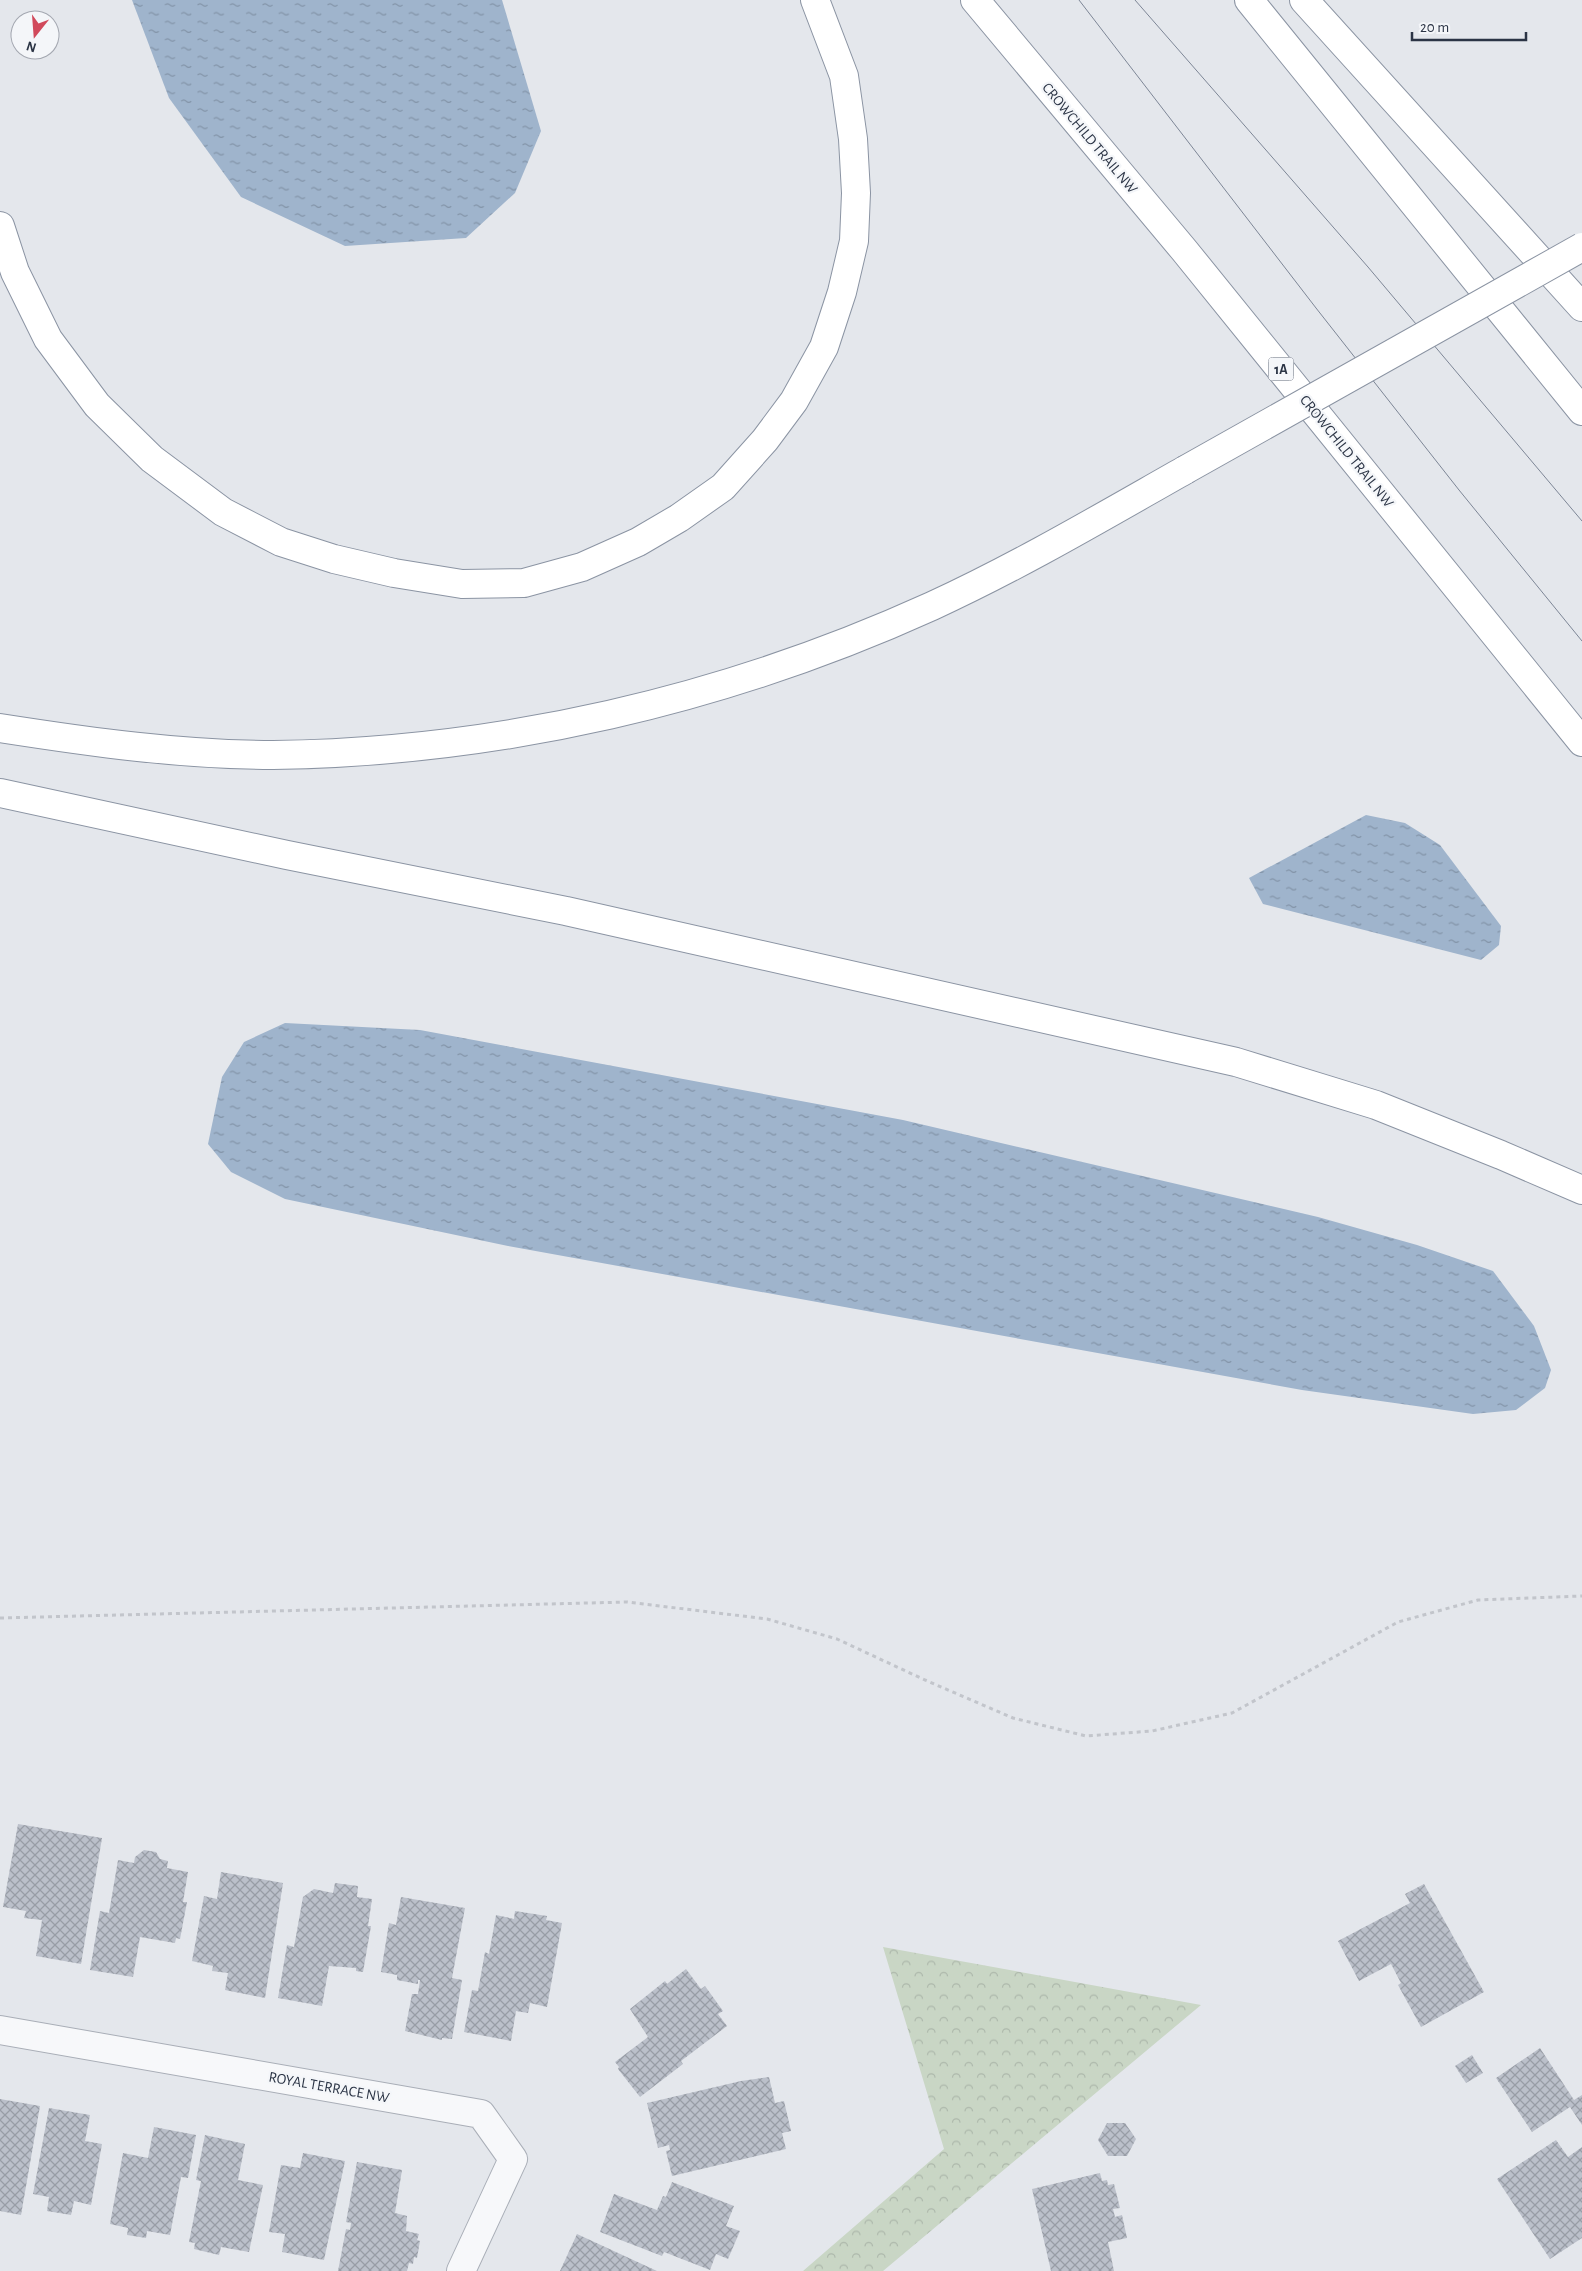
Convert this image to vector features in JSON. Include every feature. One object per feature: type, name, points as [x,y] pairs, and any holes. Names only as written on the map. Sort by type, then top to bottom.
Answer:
[{"type":"highway","points":[[0,226],[15,272],[48,339],[97,405],[152,459],[222,512],[281,542],[334,559],[394,573],[462,584],[524,583],[582,567],[638,542],[679,518],[723,487],[765,440],[794,402],[824,347],[842,292],[854,241],[856,193],[853,138],[844,76],[815,0]]},
{"type":"highway","name":"CROWCHILD TRAIL NW","points":[[975,0],[1190,258],[1582,742]]},
{"type":"highway","points":[[1249,0],[1582,411]]},
{"type":"highway","points":[[1304,0],[1582,307]]},
{"type":"highway","points":[[0,728],[72,740],[270,755],[377,752],[462,741],[578,722],[672,701],[812,655],[922,610],[1023,561],[1582,247]]},
{"type":"highway","points":[[0,793],[277,853],[566,911],[1236,1062],[1376,1105],[1502,1155],[1582,1190]]},
{"type":"street","name":"ROYAL TERRACE NW","points":[[0,2030],[481,2114],[513,2159],[461,2271]]},
{"type":"path","points":[[0,1618],[627,1602],[767,1619],[837,1639],[1013,1718],[1086,1736],[1152,1731],[1232,1713],[1398,1622],[1478,1600],[1582,1596]]},
{"type":"green space","points":[[883,1947],[1201,2005],[883,2271],[803,2271],[944,2149]]},
{"type":"water","points":[[132,0],[502,0],[541,131],[515,193],[466,238],[345,246],[241,197],[169,98]]},
{"type":"water","points":[[1366,815],[1405,823],[1440,845],[1501,926],[1499,945],[1481,960],[1263,904],[1249,878]]},
{"type":"water","points":[[285,1023],[420,1030],[903,1120],[1318,1217],[1417,1245],[1493,1271],[1534,1326],[1551,1370],[1545,1388],[1516,1410],[1473,1414],[1302,1390],[508,1246],[285,1199],[231,1172],[208,1144],[222,1077],[244,1042]]},
{"type":"building","points":[[18,1824],[102,1838],[81,1964],[36,1956],[42,1920],[24,1918],[26,1911],[3,1907]]},
{"type":"building","points":[[144,1850],[156,1852],[160,1859],[168,1861],[167,1868],[188,1872],[183,1902],[187,1902],[180,1939],[176,1938],[175,1943],[140,1937],[133,1977],[90,1970],[100,1911],[109,1913],[118,1860],[134,1863],[135,1857]]},
{"type":"building","points":[[221,1872],[283,1883],[265,1998],[225,1990],[228,1973],[212,1971],[213,1966],[192,1961],[204,1896],[217,1899]]},
{"type":"building","points":[[335,1883],[358,1886],[357,1897],[372,1899],[368,1926],[371,1926],[363,1972],[356,1971],[356,1968],[329,1966],[322,2006],[278,1998],[287,1945],[294,1947],[303,1897],[314,1889],[333,1893]]},
{"type":"building","points":[[1424,1884],[1484,1992],[1421,2027],[1398,1985],[1401,1983],[1391,1964],[1359,1981],[1338,1941],[1410,1903],[1405,1894]]},
{"type":"building","points":[[401,1897],[465,1908],[452,1978],[462,1980],[452,2039],[442,2038],[442,2040],[405,2031],[412,1994],[418,1994],[420,1980],[418,1980],[418,1984],[397,1980],[397,1975],[381,1972],[389,1923],[396,1925]]},
{"type":"building","points":[[515,1911],[547,1916],[546,1920],[562,1923],[547,2007],[530,2003],[528,2013],[516,2011],[511,2041],[464,2032],[472,1990],[478,1991],[485,1952],[489,1954],[496,1915],[514,1919]]},
{"type":"building","points":[[686,1969],[701,1989],[705,1986],[723,2011],[718,2014],[727,2026],[681,2061],[683,2064],[640,2097],[618,2069],[619,2067],[615,2062],[648,2037],[630,2009],[665,1981],[667,1984]]},
{"type":"building","points":[[1540,2048],[1574,2100],[1582,2095],[1582,2125],[1570,2107],[1532,2132],[1496,2078]]},
{"type":"building","points":[[1472,2055],[1483,2073],[1466,2083],[1455,2066]]},
{"type":"building","points":[[769,2077],[775,2103],[784,2101],[791,2131],[782,2133],[786,2149],[672,2176],[666,2151],[670,2150],[669,2145],[658,2148],[647,2103],[741,2081]]},
{"type":"building","points":[[0,2099],[40,2106],[21,2215],[0,2211]]},
{"type":"building","points":[[49,2108],[90,2115],[85,2141],[102,2144],[91,2205],[74,2201],[71,2215],[47,2211],[49,2197],[33,2194]]},
{"type":"building","points":[[1107,2123],[1125,2123],[1136,2139],[1127,2156],[1108,2156],[1098,2140]]},
{"type":"building","points":[[154,2127],[196,2135],[188,2178],[181,2177],[170,2235],[147,2231],[146,2238],[127,2235],[128,2228],[110,2224],[123,2153],[148,2158]]},
{"type":"building","points":[[205,2135],[245,2144],[238,2180],[263,2185],[249,2252],[221,2247],[219,2255],[194,2249],[195,2243],[189,2242],[201,2181],[196,2180]]},
{"type":"building","points":[[1556,2140],[1568,2157],[1582,2147],[1582,2238],[1550,2259],[1497,2179]]},
{"type":"building","points":[[303,2153],[345,2161],[324,2260],[282,2252],[285,2234],[269,2232],[281,2165],[300,2168]]},
{"type":"building","points":[[357,2162],[402,2170],[395,2213],[407,2216],[406,2231],[419,2234],[417,2240],[420,2241],[417,2258],[414,2257],[413,2264],[409,2263],[407,2271],[338,2271],[346,2229],[350,2230],[351,2223],[346,2222]]},
{"type":"building","points":[[1100,2173],[1102,2181],[1107,2180],[1108,2185],[1114,2184],[1120,2208],[1113,2209],[1115,2217],[1122,2215],[1127,2238],[1108,2242],[1114,2271],[1051,2271],[1032,2189]]},
{"type":"building","points":[[672,2182],[734,2206],[726,2226],[740,2231],[728,2259],[716,2254],[710,2270],[664,2252],[662,2256],[600,2232],[614,2194],[657,2210],[663,2196],[666,2197]]},
{"type":"building","points":[[577,2234],[657,2271],[560,2271]]},
{"type":"tram line","points":[[1079,0],[1316,308],[1459,490],[1582,641]]},
{"type":"tram line","points":[[1135,0],[1368,267],[1582,521]]}]
